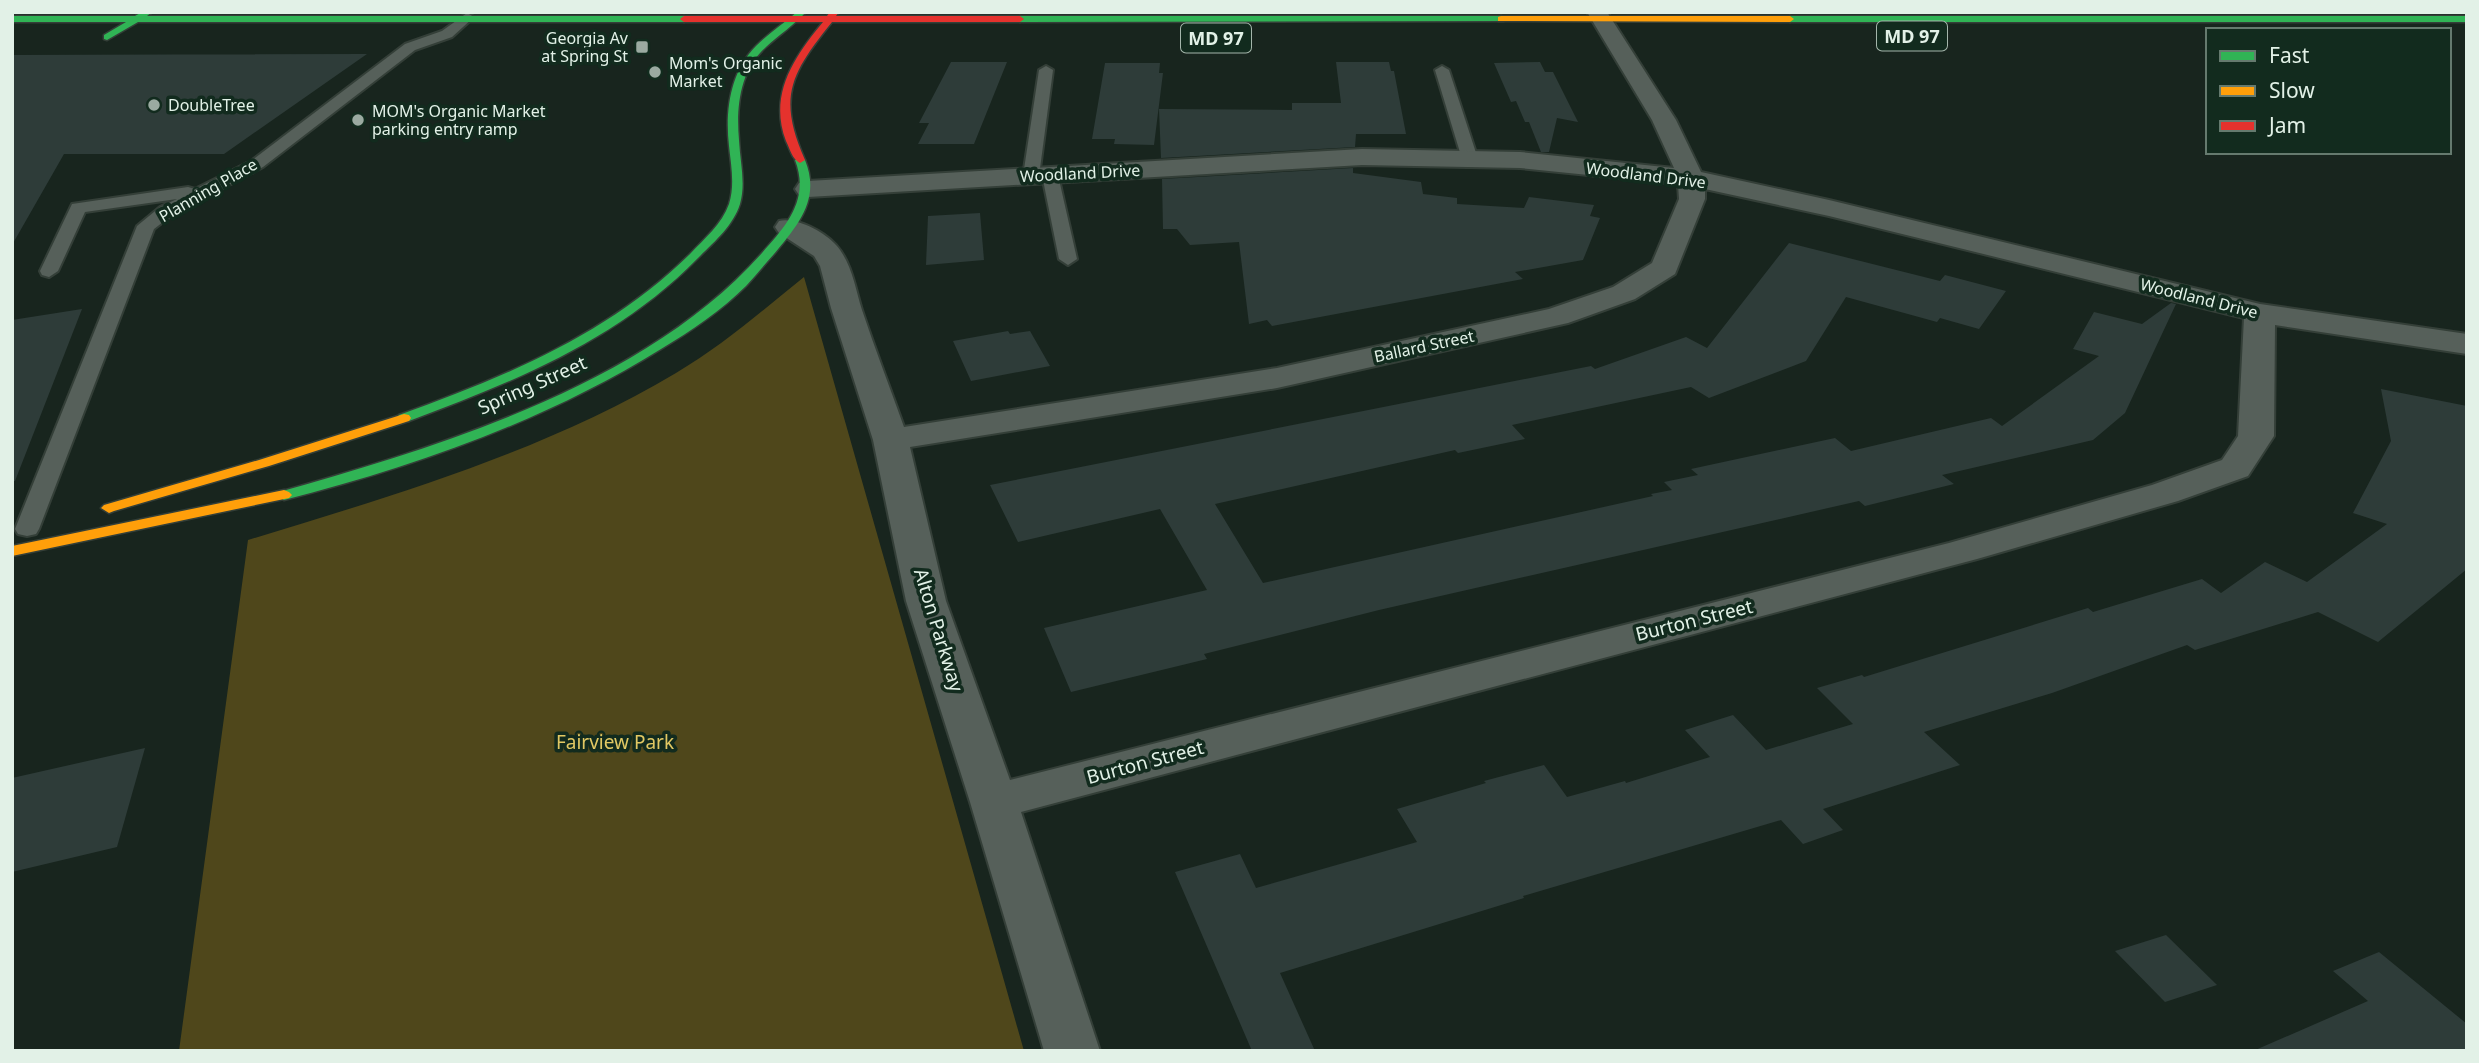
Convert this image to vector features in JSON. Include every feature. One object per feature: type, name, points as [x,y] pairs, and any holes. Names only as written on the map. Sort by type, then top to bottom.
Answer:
[{"type":"main road","name":"MD 97","points":[[12,19],[143,15],[276,18],[391,15],[833,15],[1608,30],[2074,16],[2467,19]]},
{"type":"main road","points":[[134,37],[100,37],[143,15]]},
{"type":"main road","name":"Spring Street","points":[[90,514],[291,455],[398,419],[498,382],[610,325],[668,284],[700,255],[728,218],[738,191],[738,164],[732,127],[737,88],[752,55],[799,15]]},
{"type":"main road","points":[[808,189],[806,173],[793,146],[783,110],[786,80],[833,15]]},
{"type":"main road","points":[[243,36],[620,36]]},
{"type":"main road","points":[[752,36],[842,37]]},
{"type":"main road","name":"Spring Street","points":[[12,551],[237,506],[320,485],[444,445],[527,413],[620,368],[673,337],[713,308],[743,280],[789,226],[808,189]]},
{"type":"main road","points":[[20,531],[53,523]]},
{"type":"street","points":[[1608,30],[1664,120],[1692,178]]},
{"type":"street","name":"Woodland Drive","points":[[808,189],[1362,157],[1520,160],[1692,178],[1829,208],[2260,313],[2467,344]]},
{"type":"street","name":"Ballard Street","points":[[891,440],[1277,378],[1557,316],[1624,293],[1665,268],[1692,199],[1692,178]]},
{"type":"street","name":"Alton Parkway","points":[[789,226],[825,250],[835,266],[846,308],[891,440],[926,601],[994,802],[1072,1051]]},
{"type":"street","name":"Burton Street","points":[[994,802],[1963,551],[2165,493],[2235,468],[2256,436],[2260,313]]},
{"type":"lane","points":[[276,18],[299,12]]},
{"type":"lane","name":"Planning Place","points":[[20,531],[146,226],[166,211],[257,164],[410,47],[447,34],[467,17]]},
{"type":"lane","points":[[1442,69],[1470,159]]},
{"type":"lane","points":[[1046,70],[1040,175],[1068,259]]},
{"type":"lane","points":[[49,271],[78,208],[213,187]]},
{"type":"green space","name":"Fairview Park","points":[[804,277],[1024,1051],[179,1051],[248,540],[413,488],[521,449],[574,426],[676,373],[710,351]]},
{"type":"building","name":"DoubleTree","points":[[367,54],[224,154],[64,154],[12,245],[12,55]]},
{"type":"building","points":[[951,62],[1007,62],[974,144],[918,144],[929,123],[919,123]]},
{"type":"building","points":[[1336,62],[1389,62],[1391,71],[1394,71],[1406,134],[1356,134],[1355,147],[1161,158],[1159,109],[1292,110],[1292,103],[1341,103]]},
{"type":"building","points":[[1540,62],[1545,72],[1553,72],[1578,122],[1557,118],[1549,152],[1541,152],[1529,122],[1525,122],[1516,101],[1511,102],[1494,63]]},
{"type":"building","points":[[1105,63],[1160,63],[1159,73],[1163,73],[1154,145],[1114,144],[1115,139],[1092,139]]},
{"type":"building","points":[[1353,168],[1353,173],[1421,182],[1423,194],[1457,198],[1457,204],[1524,208],[1529,197],[1594,205],[1590,216],[1600,218],[1583,260],[1515,272],[1523,279],[1272,326],[1267,320],[1249,324],[1239,242],[1190,245],[1177,229],[1163,229],[1162,179]]},
{"type":"building","points":[[980,213],[984,260],[926,265],[928,216]]},
{"type":"building","points":[[1789,243],[1940,281],[1945,275],[2006,291],[1979,329],[1940,318],[1937,322],[1846,297],[1806,361],[1709,398],[1691,387],[1512,425],[1525,439],[1458,453],[1455,450],[1215,504],[1263,583],[1653,496],[1651,494],[1672,490],[1664,482],[1698,475],[1691,469],[1835,438],[1851,451],[1991,418],[2002,426],[2099,356],[2073,349],[2094,312],[2142,324],[2171,303],[2176,304],[2125,413],[2093,440],[1942,475],[1954,484],[1865,506],[1859,501],[1379,610],[1204,654],[1207,659],[1071,692],[1044,628],[1207,590],[1160,509],[1018,542],[990,485],[1591,366],[1595,369],[1686,337],[1707,348]]},
{"type":"building","points":[[82,309],[15,481],[12,481],[12,320]]},
{"type":"building","points":[[1008,331],[1010,334],[1030,331],[1050,366],[971,381],[953,341]]},
{"type":"building","points":[[2381,389],[2467,406],[2467,569],[2378,642],[2318,612],[2195,650],[2187,645],[2052,693],[1924,732],[1960,765],[1823,809],[1843,830],[1803,844],[1781,820],[1523,896],[1524,898],[1280,973],[1315,1051],[1252,1051],[1175,872],[1240,854],[1256,888],[1417,842],[1397,809],[1486,783],[1484,781],[1544,765],[1567,797],[1625,781],[1626,783],[1710,757],[1685,730],[1733,715],[1766,750],[1853,724],[1817,688],[1862,675],[1864,677],[2088,608],[2093,612],[2202,579],[2221,593],[2265,562],[2307,582],[2387,524],[2353,513],[2391,441]]},
{"type":"building","points":[[145,748],[117,847],[12,872],[12,778]]},
{"type":"building","points":[[2166,935],[2217,985],[2165,1002],[2115,951]]},
{"type":"building","points":[[2379,952],[2467,1024],[2467,1051],[2253,1051],[2368,1001],[2333,971]]},
{"type":"traffic: fast","points":[[107,37],[148,12]]},
{"type":"traffic: fast","points":[[404,418],[526,370],[603,329],[673,277],[704,246],[727,219],[737,193],[733,120],[736,94],[743,70],[757,50],[802,12]]},
{"type":"traffic: fast","points":[[12,19],[684,19]]},
{"type":"traffic: fast","points":[[1020,19],[1501,19]]},
{"type":"traffic: fast","points":[[1790,19],[2467,19]]},
{"type":"traffic: fast","points":[[284,495],[413,457],[484,431],[555,401],[624,367],[687,328],[740,285],[789,227],[800,209],[806,191],[805,171],[800,160]]},
{"type":"traffic: slow","points":[[1501,19],[1790,19]]},
{"type":"traffic: slow","points":[[109,508],[264,463],[404,418]]},
{"type":"traffic: slow","points":[[12,551],[284,495]]},
{"type":"traffic: jam","points":[[800,160],[785,116],[789,80],[807,48],[835,12]]},
{"type":"traffic: jam","points":[[684,19],[1020,19]]},
{"type":"place","name":"Georgia Av at Spring St","points":[[642,47]]},
{"type":"place","name":"Mom's Organic Market","points":[[655,72]]},
{"type":"place","name":"DoubleTree","points":[[154,105]]},
{"type":"place","name":"MOM's Organic Market parking entry ramp","points":[[358,120]]}]
